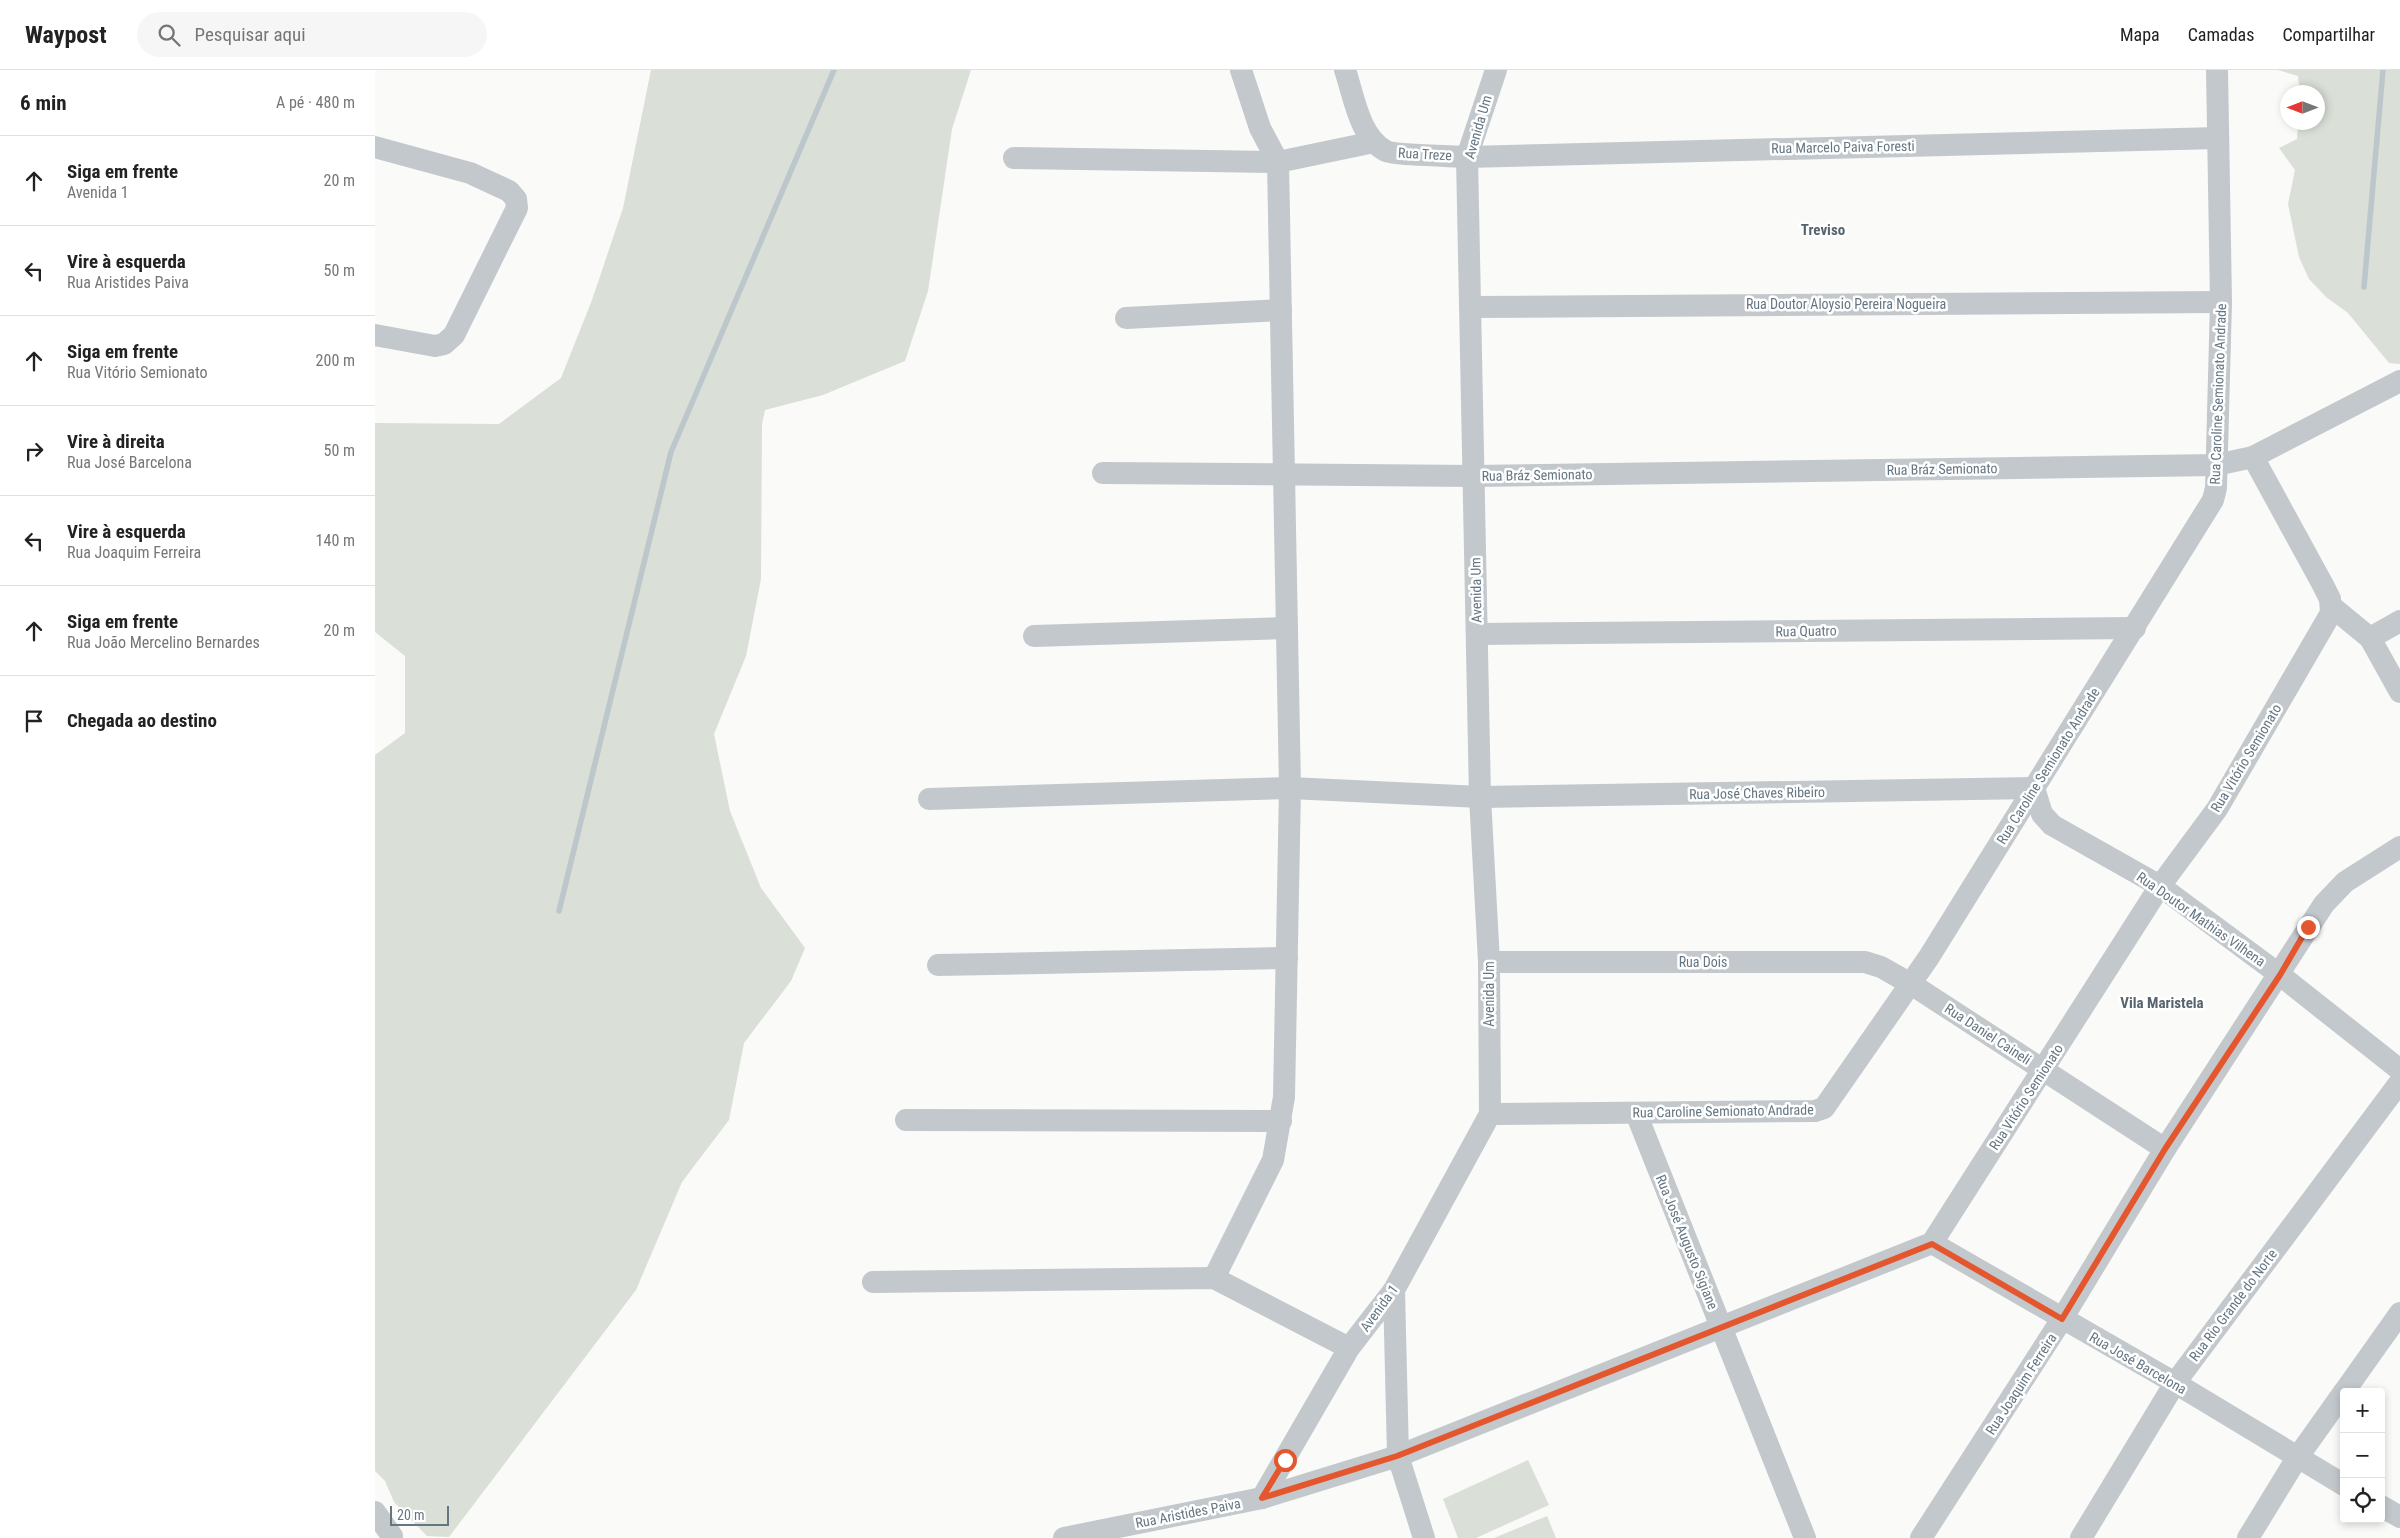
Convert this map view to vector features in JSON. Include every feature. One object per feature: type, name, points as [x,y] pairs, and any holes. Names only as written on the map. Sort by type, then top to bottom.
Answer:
[{"type":"street","points":[[1214,1278],[1273,1160],[1281,1121],[1284,1097],[1291,788],[1277,162],[1260,128],[1241,70]]},
{"type":"street","points":[[1013,158],[1277,162],[1374,142],[1364,128],[1345,70]]},
{"type":"street","name":"Avenida Um","points":[[1490,1114],[1489,962],[1480,797],[1467,157],[1496,70]]},
{"type":"street","name":"Rua Caroline Semionato Andrade","points":[[1490,1114],[1815,1112],[1824,1108],[1911,984],[2209,510],[2216,488],[2221,302],[2217,70]]},
{"type":"street","name":"Rua Marcelo Paiva Foresti","points":[[1467,157],[2218,138]]},
{"type":"street","name":"Rua Treze","points":[[1374,142],[1387,152],[1467,157]]},
{"type":"street","points":[[375,147],[470,173],[509,191],[516,199],[517,208],[454,335],[449,341],[435,346],[375,335]]},
{"type":"street","name":"Rua Doutor Aloysio Pereira Nogueira","points":[[1471,307],[2221,302]]},
{"type":"street","points":[[1126,318],[1281,310]]},
{"type":"street","name":"Rua Bráz Semionato","points":[[1103,473],[1474,476],[2216,465],[2253,457],[2397,388]]},
{"type":"street","points":[[2253,457],[2323,585],[2331,606],[2370,638],[2400,692]]},
{"type":"street","name":"Rua Vitório Semionato","points":[[1932,1244],[2160,886],[2217,809],[2331,613],[2331,606]]},
{"type":"street","points":[[2370,638],[2400,621]]},
{"type":"street","points":[[1034,636],[1287,628]]},
{"type":"street","name":"Rua Quatro","points":[[1477,634],[2135,628]]},
{"type":"street","name":"Rua José Chaves Ribeiro","points":[[929,799],[1291,788],[1480,797],[2034,788]]},
{"type":"street","name":"Rua Doutor Mathias Vilhena","points":[[2034,788],[2042,814],[2052,826],[2160,886],[2280,975],[2400,1070]]},
{"type":"street","name":"Rua Joaquim Ferreira","points":[[1921,1538],[2062,1319],[2165,1149],[2280,975],[2308,927],[2331,896],[2345,882],[2400,847]]},
{"type":"street","points":[[938,965],[1287,958]]},
{"type":"street","name":"Rua Dois","points":[[1489,962],[1865,962],[1881,967],[1911,984]]},
{"type":"street","name":"Rua Daniel Caineli","points":[[1911,984],[2165,1149]]},
{"type":"street","name":"Rua Rio Grande do Norte","points":[[2081,1538],[2175,1383],[2400,1082]]},
{"type":"street","name":"Rua José Augusto Sigiane","points":[[1636,1113],[1805,1538]]},
{"type":"street","name":"Avenida 1","points":[[1262,1498],[1349,1348],[1394,1290],[1490,1114]]},
{"type":"street","points":[[906,1120],[1281,1121]]},
{"type":"street","points":[[1397,1456],[1720,1326],[1932,1244]]},
{"type":"street","name":"Rua José Barcelona","points":[[1932,1244],[2175,1383],[2340,1483]]},
{"type":"street","points":[[873,1282],[1214,1278],[1349,1348]]},
{"type":"street","points":[[1394,1290],[1397,1456],[1424,1538]]},
{"type":"street","points":[[2347,1388],[2400,1313]]},
{"type":"street","points":[[2249,1538],[2297,1458],[2340,1398]]},
{"type":"street","name":"Rua Aristides Paiva","points":[[1064,1538],[1262,1498],[1397,1456]]},
{"type":"street","points":[[2385,1508],[2400,1517]]},
{"type":"street","points":[[375,1512],[392,1536]]},
{"type":"shaded area","points":[[651,70],[971,70],[952,129],[928,291],[905,361],[823,395],[765,410],[762,424],[761,579],[746,656],[714,734],[730,811],[761,888],[805,948],[791,981],[744,1043],[729,1120],[682,1182],[636,1290],[449,1537],[427,1536],[394,1502],[385,1481],[375,1471],[375,755],[405,733],[405,656],[375,632],[375,423],[499,424],[561,378],[592,300],[623,208]]},
{"type":"shaded area","points":[[2278,70],[2400,70],[2400,364],[2389,363],[2348,313],[2326,297],[2309,279],[2299,257],[2288,204],[2295,170],[2279,148],[2297,139],[2298,130],[2325,130],[2325,85],[2299,85],[2298,76]]},
{"type":"shaded area","points":[[1528,1460],[1549,1505],[1476,1538],[1458,1538],[1443,1499]]},
{"type":"shaded area","points":[[1547,1516],[1556,1538],[1494,1538]]},
{"type":"waterway","points":[[559,911],[671,452],[834,70]]},
{"type":"waterway","points":[[2364,287],[2383,70]]},
{"type":"district","name":"Treviso","points":[[1823,230]]},
{"type":"district","name":"Vila Maristela","points":[[2162,1003]]},
{"type":"route","points":[[1285,1460],[1262,1498],[1397,1456],[1720,1326],[1932,1244],[2062,1319],[2165,1149],[2280,975],[2308,927]]}]
